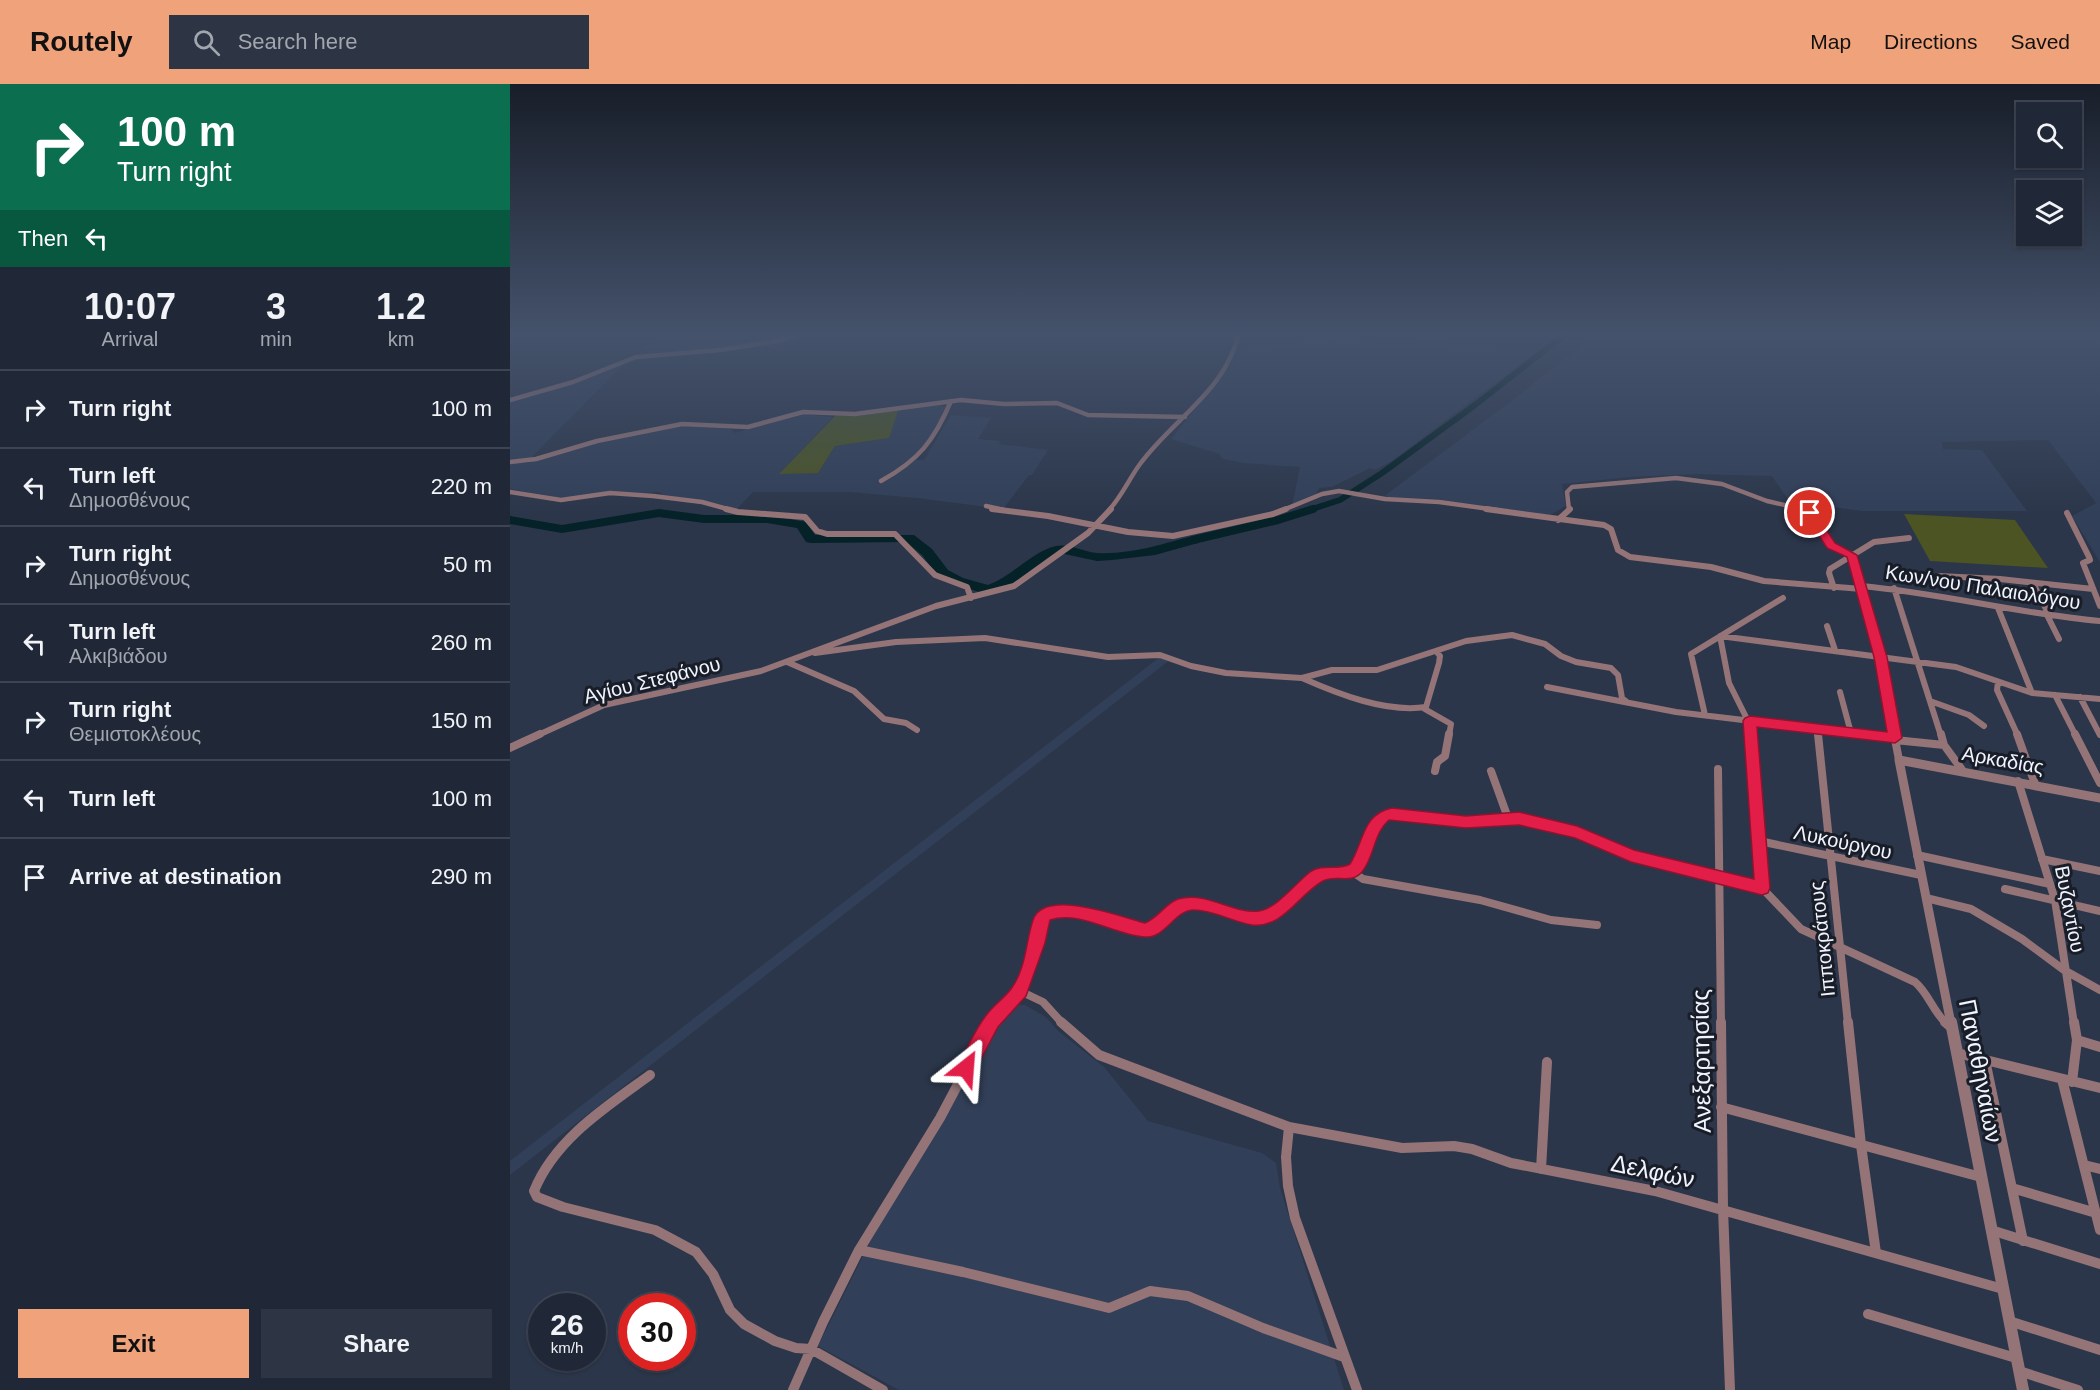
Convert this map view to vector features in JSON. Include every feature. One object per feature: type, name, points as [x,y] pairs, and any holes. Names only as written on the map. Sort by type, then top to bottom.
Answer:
[{"type":"street","points":[[510,400],[535,393]]},
{"type":"street","points":[[806,654],[936,606],[1014,586],[1095,527],[1118,501],[1141,463],[1208,393]]},
{"type":"street","points":[[510,462],[536,459],[597,441],[682,424],[748,427],[803,412],[855,414],[951,401],[1053,403],[1066,406],[1077,414],[1185,417]]},
{"type":"street","points":[[881,481],[907,467],[921,456],[943,422],[951,401]]},
{"type":"street","points":[[986,506],[1048,516],[1095,527],[1162,536],[1187,534],[1273,514],[1322,494],[1339,491],[1396,501],[1461,505],[1558,520],[1570,509],[1568,492],[1572,487],[1688,479],[1729,486],[1771,502],[1801,506],[1810,513],[1831,545],[1852,555],[1880,657],[1899,760]]},
{"type":"street","points":[[510,492],[561,500],[610,493],[653,496],[702,502],[738,512],[805,517],[817,531],[827,534],[895,534],[935,575],[967,587],[971,598]]},
{"type":"street","points":[[2067,513],[2090,560],[2083,563],[2100,606]]},
{"type":"street","name":"Κων/νου Παλαιολόγου","points":[[1558,520],[1607,526],[1611,530],[1618,550],[1629,556],[1711,567],[1764,581],[1834,588],[1894,588],[2049,617],[2100,621]]},
{"type":"street","points":[[1834,588],[1829,573],[1830,569],[1874,542],[1909,537]]},
{"type":"street","points":[[1939,576],[2093,589]]},
{"type":"street","points":[[2033,583],[2059,639]]},
{"type":"street","points":[[1894,588],[1944,745],[1963,771]]},
{"type":"street","points":[[1705,715],[1691,656],[1783,598]]},
{"type":"street","points":[[1998,608],[2032,693]]},
{"type":"street","points":[[1827,626],[1835,650]]},
{"type":"street","points":[[806,654],[896,642],[985,638],[1108,657],[1160,655],[1191,666],[1226,673],[1302,678],[1332,670],[1377,670],[1466,641],[1512,635],[1536,641],[1567,658],[1611,668],[1618,675],[1622,698],[1627,702]]},
{"type":"street","points":[[1720,636],[1956,667],[2032,693],[2100,699]]},
{"type":"street","points":[[1720,636],[1729,683],[1749,721],[1762,888]]},
{"type":"street","points":[[1423,708],[1426,707],[1439,663],[1440,657],[1436,651]]},
{"type":"street","name":"Αγίου Στεφάνου","points":[[510,748],[604,705],[742,675],[806,654]]},
{"type":"street","points":[[787,662],[855,692],[884,719],[906,723],[917,730]]},
{"type":"street","points":[[1302,678],[1325,689],[1399,706],[1423,708],[1450,724],[1445,756],[1437,762],[1435,771]]},
{"type":"street","points":[[1998,682],[1997,690],[2020,741],[2035,784]]},
{"type":"street","points":[[1547,687],[1552,690],[1705,715],[1944,745]]},
{"type":"street","points":[[1840,692],[1851,733]]},
{"type":"street","points":[[2055,695],[2100,783]]},
{"type":"street","points":[[2080,697],[2100,735]]},
{"type":"street","points":[[1930,700],[1969,715],[1984,726]]},
{"type":"street","name":"Ιπποκράτους","points":[[1817,729],[1861,1145],[1876,1253]]},
{"type":"street","name":"Αρκαδίας","points":[[1899,760],[2100,798]]},
{"type":"street","name":"Παναθηναίων","points":[[1899,760],[2023,1390]]},
{"type":"street","name":"Ανεξαρτησίας","points":[[1718,769],[1721,1107],[1730,1390]]},
{"type":"street","points":[[1491,771],[1508,818]]},
{"type":"street","name":"Βυζαντίου","points":[[2018,781],[2055,900],[2064,970],[2077,1040],[2067,1080],[2100,1230]]},
{"type":"street","points":[[1351,872],[1361,860],[1374,824],[1385,815],[1466,822],[1508,818],[1577,832],[1631,856],[1762,888],[1774,898],[1785,915],[1796,926],[1915,982],[1923,989],[1938,1016],[1952,1028]]},
{"type":"street","name":"Λυκούργου","points":[[1759,841],[1921,875]]},
{"type":"street","points":[[1917,855],[2050,884]]},
{"type":"street","points":[[2042,859],[2100,871]]},
{"type":"street","points":[[793,1390],[860,1250],[900,1179],[940,1118],[992,1021],[1020,991],[1037,943],[1041,920],[1052,912],[1070,911],[1146,930],[1161,924],[1173,910],[1195,903],[1252,918],[1265,918],[1316,877],[1324,873],[1351,872],[1363,879],[1480,900],[1551,920],[1597,925]]},
{"type":"street","points":[[2005,889],[2100,911]]},
{"type":"street","points":[[1926,898],[1971,909],[2022,939],[2064,970],[2100,990]]},
{"type":"street","name":"Δελφών","points":[[1020,991],[1043,1002],[1053,1015],[1099,1054],[1289,1127],[1402,1148],[1454,1146],[1541,1169],[1655,1191],[2003,1289]]},
{"type":"street","points":[[2077,1040],[2100,1047]]},
{"type":"street","points":[[1956,1053],[2100,1088]]},
{"type":"street","points":[[1985,1060],[2023,1240]]},
{"type":"street","points":[[1541,1169],[1547,1062]]},
{"type":"street","points":[[650,1075],[581,1128],[557,1154],[536,1184],[534,1191],[537,1197],[562,1207],[655,1230],[696,1252],[713,1274],[730,1310],[744,1324],[775,1341],[796,1348],[811,1349],[883,1390]]},
{"type":"street","points":[[1721,1107],[1981,1177]]},
{"type":"street","points":[[1289,1127],[1287,1176],[1295,1218],[1357,1390]]},
{"type":"street","points":[[2084,1165],[2100,1169]]},
{"type":"street","points":[[2012,1188],[2096,1213]]},
{"type":"street","points":[[1991,1230],[2100,1264]]},
{"type":"street","points":[[860,1250],[963,1272],[1109,1308],[1150,1291],[1188,1296],[1263,1328],[1344,1357]]},
{"type":"street","points":[[1868,1314],[2016,1358]]},
{"type":"street","points":[[2009,1321],[2100,1350]]},
{"type":"street","points":[[2019,1371],[2078,1390]]},
{"type":"shaded area","points":[[537,393],[595,393],[530,459],[510,460],[510,401]]},
{"type":"shaded area","points":[[1208,393],[1482,393],[1392,461],[1375,470],[1370,468],[1332,487],[1319,488],[1316,495],[1292,506],[1300,467],[1242,463],[1221,458],[1220,454],[1171,439]]},
{"type":"shaded area","points":[[1522,393],[2100,393],[2100,562],[2072,516],[2096,503],[2048,440],[1942,442],[1943,449],[1982,450],[2027,511],[1862,511],[1789,501],[1772,476],[1696,474],[1629,477],[1562,484],[1566,506],[1550,515],[1435,499],[1383,497]]},
{"type":"shaded area","points":[[939,405],[945,407],[940,422],[921,451],[912,460],[924,460],[951,415],[991,418],[978,439],[1048,450],[1032,475],[1029,475],[1003,509],[849,492],[753,492],[737,509],[705,501],[664,495],[659,492],[562,498],[510,489],[510,463],[527,463],[599,441],[666,427],[694,425],[730,429],[735,433],[801,414],[833,417],[780,473],[818,473],[835,446],[888,438],[899,408]]},
{"type":"shaded area","points":[[1161,656],[1171,659],[510,1175],[510,1161]]},
{"type":"shaded area","points":[[1025,1005],[1046,1017],[1058,1031],[1104,1067],[1148,1121],[1262,1153],[1276,1163],[1280,1188],[1344,1390],[899,1390],[818,1346],[870,1242],[984,1040],[1004,1009]]},
{"type":"green space","points":[[899,408],[889,438],[835,446],[818,473],[779,474],[836,415],[859,416]]},
{"type":"green space","points":[[1904,514],[2015,520],[2048,568],[1930,561]]},
{"type":"waterway","points":[[1309,510],[1340,500],[1382,473],[1490,393]]},
{"type":"waterway","points":[[1193,540],[1278,520],[1313,509]]},
{"type":"waterway","points":[[510,520],[562,529],[659,513],[704,519],[767,519],[801,525],[811,539],[909,538],[927,552],[943,573],[958,581],[989,590],[1018,576],[1049,552],[1060,549],[1097,557],[1112,556],[1155,551],[1193,540]]},
{"type":"route","points":[[966,1068],[992,1021],[1020,991],[1037,943],[1041,920],[1045,915],[1052,912],[1070,911],[1146,930],[1161,924],[1178,906],[1195,903],[1252,918],[1265,918],[1272,915],[1316,877],[1324,873],[1348,873],[1355,868],[1361,860],[1374,824],[1385,815],[1466,822],[1519,819],[1577,832],[1631,856],[1762,888],[1750,721],[1895,738],[1880,657],[1852,555],[1838,551],[1831,545],[1810,513]]}]
